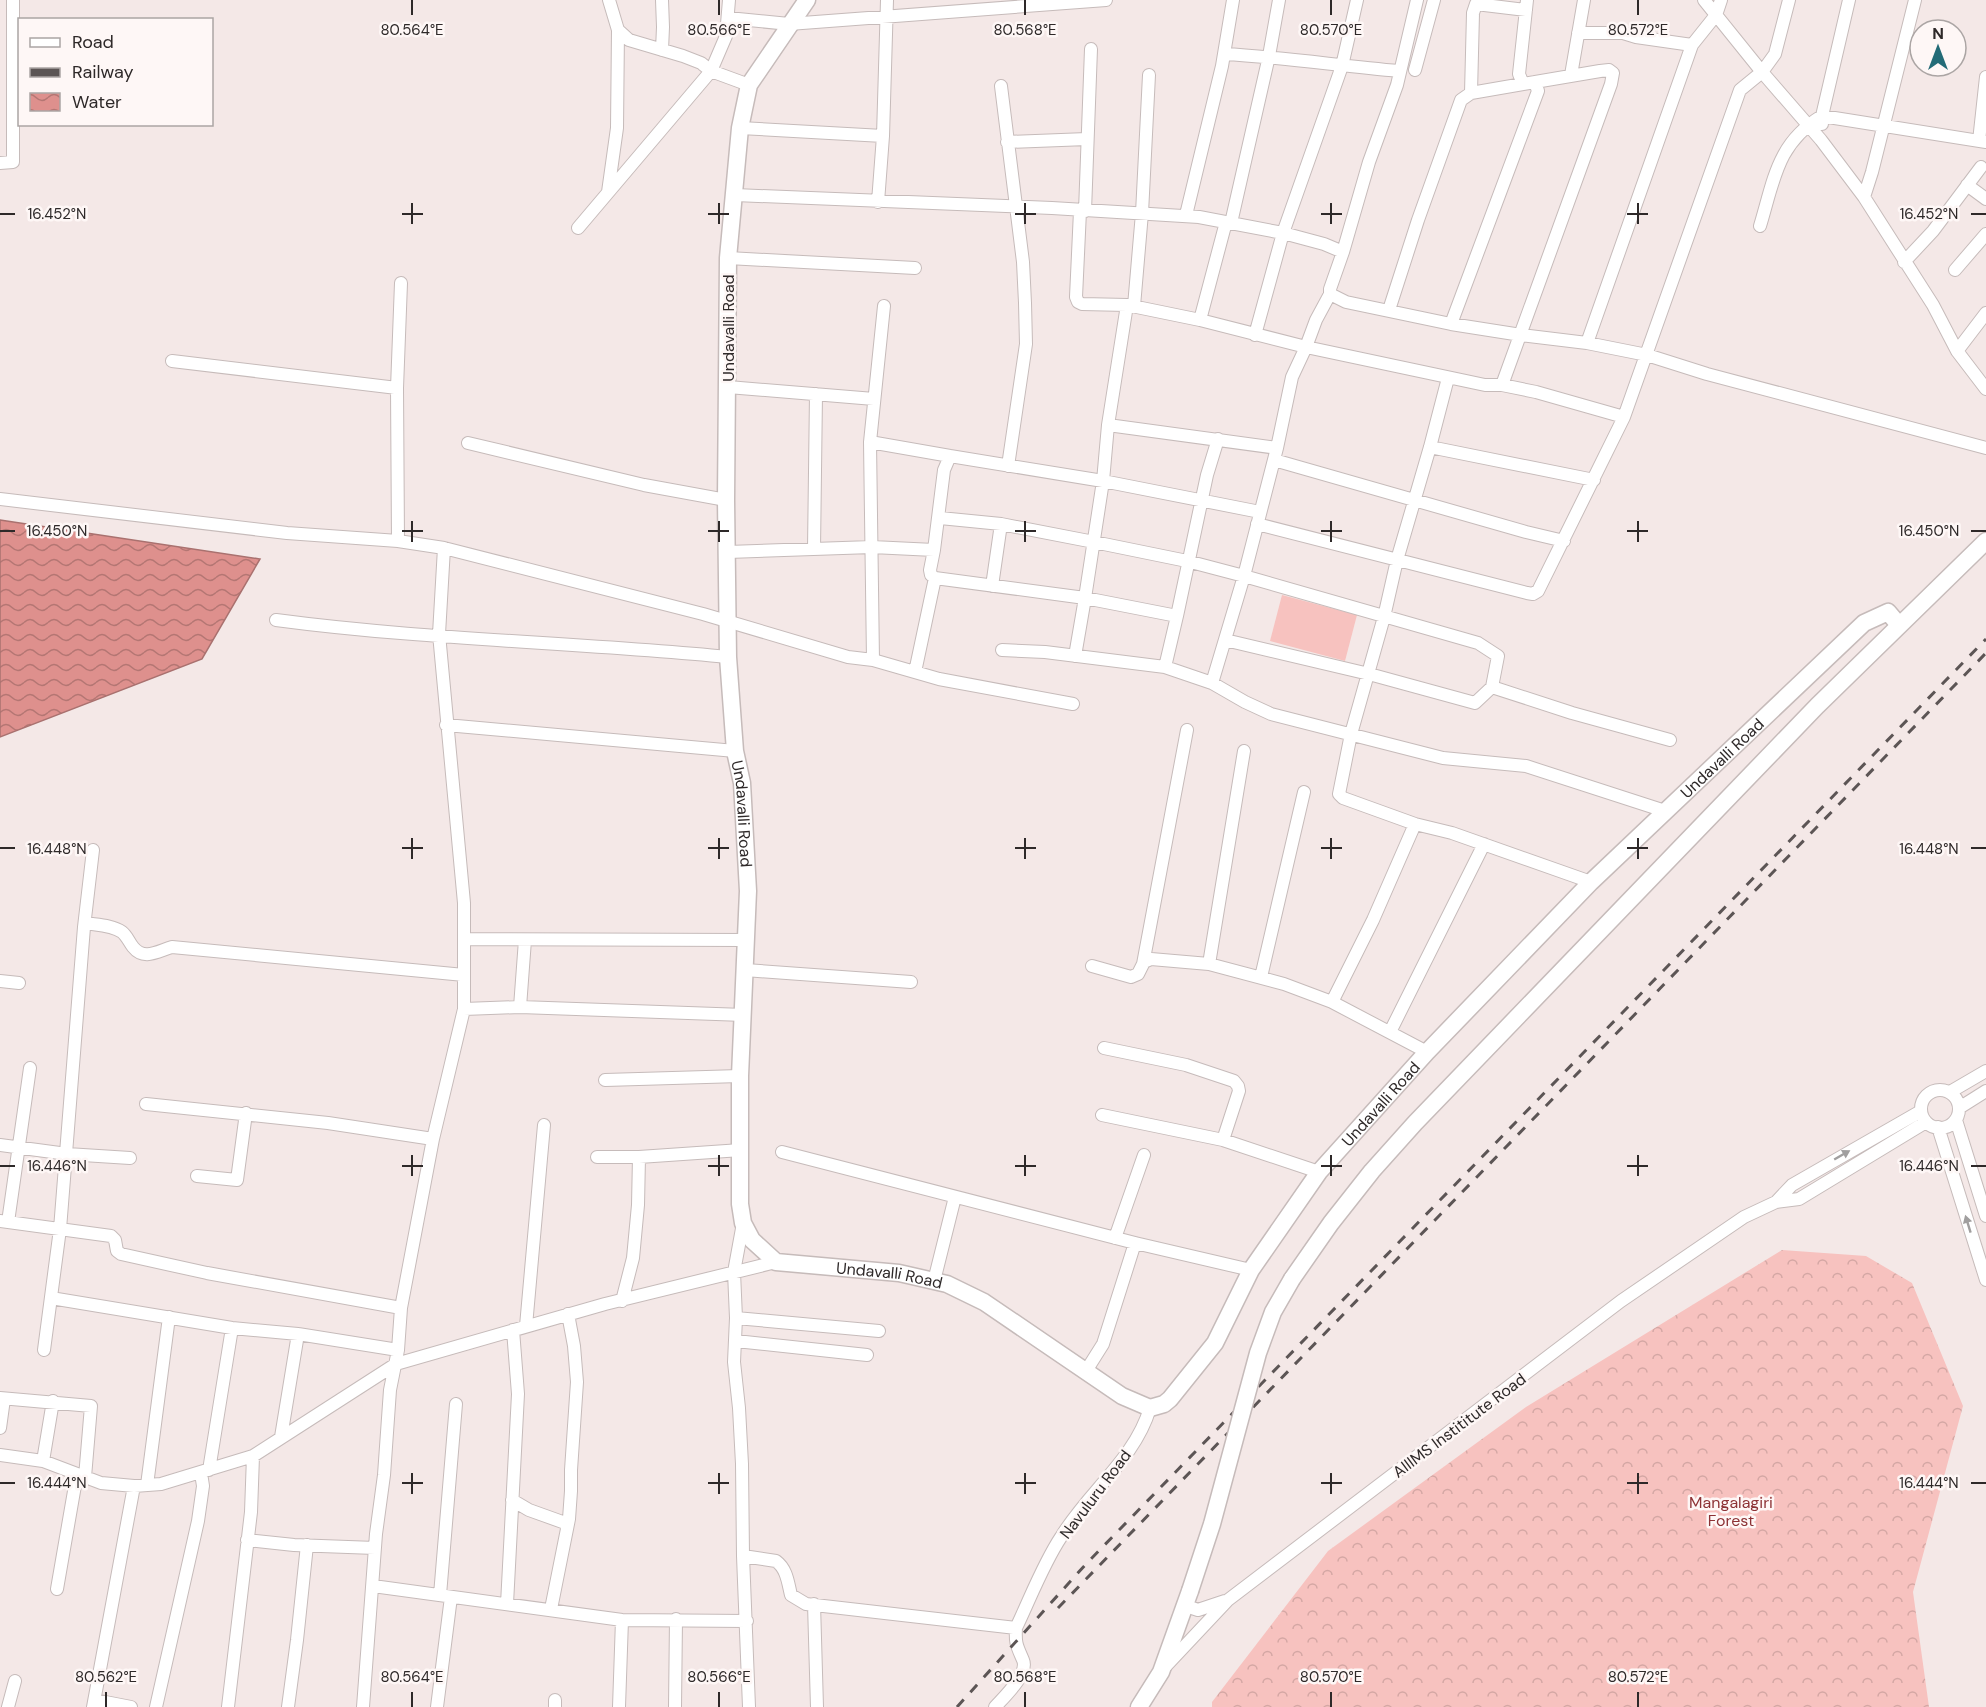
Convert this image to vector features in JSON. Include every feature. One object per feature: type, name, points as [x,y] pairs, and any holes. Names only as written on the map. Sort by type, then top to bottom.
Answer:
[{"type":"main road","name":"Undavalli Road","points":[[807,0],[749,85],[740,128],[728,258],[726,500],[728,657],[735,751],[742,783],[748,891],[740,1076],[740,1204],[743,1223],[752,1240],[776,1262],[899,1273],[947,1284],[984,1302],[1122,1396],[1150,1408],[1164,1404],[1215,1343],[1251,1270],[1319,1172],[1427,1052],[1591,882],[1864,623],[1888,612],[1899,625]]},
{"type":"main road","points":[[1139,1707],[1161,1672],[1189,1596],[1212,1524],[1258,1353],[1274,1312],[1292,1279],[1331,1223],[1372,1171],[1415,1123],[1817,706],[1986,541]]},
{"type":"street","points":[[0,164],[13,162],[13,0]]},
{"type":"street","points":[[608,192],[617,128],[618,30],[609,0]]},
{"type":"street","points":[[662,0],[662,50]]},
{"type":"street","points":[[578,228],[711,71],[726,36],[729,0]]},
{"type":"street","points":[[878,202],[883,136],[887,0]]},
{"type":"street","points":[[728,18],[789,24],[886,18],[981,5],[1106,0]]},
{"type":"street","points":[[1186,215],[1224,54],[1233,0]]},
{"type":"street","points":[[1200,320],[1228,223],[1269,56],[1280,0]]},
{"type":"street","points":[[1255,335],[1283,233],[1342,66],[1357,0]]},
{"type":"street","points":[[1212,683],[1244,576],[1292,377],[1316,320],[1330,294],[1370,162],[1397,85],[1417,0]]},
{"type":"street","points":[[1415,70],[1434,0]]},
{"type":"street","points":[[1571,75],[1584,0]]},
{"type":"street","points":[[1704,0],[1821,140],[1864,197],[1933,305],[1957,351],[1986,389]]},
{"type":"street","points":[[1587,343],[1692,45],[1716,15],[1720,0]]},
{"type":"street","points":[[870,442],[1103,481],[1203,501],[1397,560],[1533,594],[1538,591],[1564,541],[1624,417],[1740,90],[1762,72],[1775,54],[1789,0]]},
{"type":"street","points":[[1821,140],[1822,116],[1849,0]]},
{"type":"street","points":[[1864,197],[1914,0]]},
{"type":"street","points":[[1451,324],[1538,91],[1519,74],[1526,5],[1476,4],[1473,13],[1471,93]]},
{"type":"street","points":[[618,30],[629,40],[701,63],[711,71],[749,85]]},
{"type":"street","points":[[1578,33],[1623,33],[1636,38],[1692,45]]},
{"type":"street","points":[[1091,49],[1077,300],[1082,304],[1131,305],[1448,378],[1485,385],[1502,384],[1624,417]]},
{"type":"street","points":[[1224,54],[1269,56],[1399,71]]},
{"type":"street","points":[[1389,310],[1461,100],[1471,93],[1609,70],[1613,73],[1611,84],[1502,384]]},
{"type":"street","points":[[1075,656],[1103,481],[1108,425],[1131,305],[1142,213],[1149,75]]},
{"type":"street","points":[[1760,226],[1788,144],[1807,125],[1822,116],[1983,141],[1986,77]]},
{"type":"street","points":[[1001,86],[1023,262],[1026,344],[1008,466]]},
{"type":"street","points":[[740,128],[883,136]]},
{"type":"street","points":[[1007,142],[1087,139]]},
{"type":"street","points":[[1904,262],[1933,231],[1981,167]]},
{"type":"street","points":[[1967,184],[1986,199]]},
{"type":"street","points":[[735,195],[1186,215],[1283,233],[1324,244],[1342,252]]},
{"type":"street","points":[[1955,270],[1986,234]]},
{"type":"street","points":[[728,258],[915,268]]},
{"type":"street","points":[[398,541],[397,388],[401,283]]},
{"type":"street","points":[[1330,294],[1346,302],[1451,324],[1521,336],[1587,343],[1647,355],[1707,374],[1986,448]]},
{"type":"street","points":[[873,660],[870,442],[884,306]]},
{"type":"street","points":[[1957,351],[1986,313]]},
{"type":"street","points":[[172,361],[397,388]]},
{"type":"street","points":[[1448,378],[1397,560],[1338,791],[1340,796],[1415,824],[1452,833],[1591,882]]},
{"type":"street","points":[[728,387],[874,399]]},
{"type":"street","points":[[814,549],[816,394]]},
{"type":"street","points":[[1108,425],[1218,440],[1275,454],[1415,501],[1564,541]]},
{"type":"street","points":[[1165,667],[1207,475],[1218,440]]},
{"type":"street","points":[[468,443],[644,484],[726,500]]},
{"type":"street","points":[[1430,447],[1594,480]]},
{"type":"street","points":[[950,456],[945,470],[940,518],[930,570],[931,575],[935,578],[1085,598],[1177,616]]},
{"type":"street","points":[[0,499],[287,533],[398,541],[444,548],[728,622],[848,657],[873,660],[939,679],[1073,704]]},
{"type":"street","points":[[940,518],[1001,525],[1187,561],[1478,643],[1498,656],[1492,687],[1475,703],[1369,674],[1225,640]]},
{"type":"street","points":[[992,586],[1001,525]]},
{"type":"street","points":[[728,552],[872,547],[934,550]]},
{"type":"street","points":[[363,1707],[390,1390],[399,1350],[401,1308],[433,1139],[464,1009],[464,903],[439,634],[444,548]]},
{"type":"street","points":[[915,672],[935,578]]},
{"type":"street","points":[[276,620],[356,630],[439,634],[728,657]]},
{"type":"street","points":[[1002,650],[1165,667],[1212,683],[1271,714],[1443,758],[1526,766],[1665,812]]},
{"type":"street","points":[[1492,687],[1572,713],[1670,740]]},
{"type":"street","points":[[446,725],[735,751]]},
{"type":"street","points":[[1092,966],[1131,977],[1138,974],[1143,964],[1187,730]]},
{"type":"street","points":[[1209,964],[1244,751]]},
{"type":"street","points":[[1261,977],[1304,792]]},
{"type":"street","points":[[1332,1002],[1373,920],[1415,824]]},
{"type":"street","points":[[1390,1032],[1484,844]]},
{"type":"street","points":[[44,1350],[60,1229],[93,849]]},
{"type":"street","points":[[85,923],[116,928],[141,954],[152,954],[172,947],[464,975]]},
{"type":"street","points":[[465,939],[746,939]]},
{"type":"street","points":[[520,1007],[525,940]]},
{"type":"street","points":[[1143,964],[1151,959],[1209,964],[1261,977],[1332,1002],[1427,1052]]},
{"type":"street","points":[[745,970],[911,982]]},
{"type":"street","points":[[0,981],[19,983]]},
{"type":"street","points":[[464,1009],[520,1007],[744,1015]]},
{"type":"street","points":[[1104,1048],[1186,1065],[1234,1081],[1239,1091],[1223,1140]]},
{"type":"street","points":[[30,1068],[4,1221],[111,1236],[115,1240],[117,1251],[121,1254],[401,1308]]},
{"type":"street","points":[[1986,1071],[1950,1092],[1954,1096],[1986,1216]]},
{"type":"street","points":[[605,1080],[740,1076]]},
{"type":"street","name":"AIIIMS Instititute Road","points":[[1929,1120],[1924,1099],[1932,1091],[1950,1092]]},
{"type":"street","name":"AIIIMS Instititute Road","points":[[1929,1120],[1945,1127],[1986,1092]]},
{"type":"street","points":[[146,1104],[246,1113],[433,1139]]},
{"type":"street","points":[[197,1176],[237,1180],[246,1113]]},
{"type":"street","points":[[1102,1114],[1223,1140],[1319,1172]]},
{"type":"street","points":[[1929,1120],[1986,1280]]},
{"type":"street","name":"AIIIMS Instititute Road","points":[[1161,1672],[1228,1600],[1621,1301],[1744,1217],[1776,1202],[1799,1198],[1929,1120]]},
{"type":"street","points":[[526,1326],[544,1125]]},
{"type":"street","points":[[0,1145],[67,1154],[130,1158]]},
{"type":"street","points":[[597,1157],[639,1157],[741,1150]]},
{"type":"street","points":[[782,1152],[1115,1238],[1251,1270]]},
{"type":"street","points":[[1115,1238],[1144,1155]]},
{"type":"street","points":[[622,1301],[633,1258],[638,1205],[639,1157]]},
{"type":"street","points":[[934,1281],[955,1197]]},
{"type":"street","points":[[743,1223],[734,1272],[736,1318],[734,1362],[742,1464],[749,1707]]},
{"type":"street","points":[[1086,1371],[1103,1344],[1135,1243]]},
{"type":"street","points":[[0,1455],[43,1461],[101,1483],[134,1486],[161,1484],[253,1456],[396,1364],[568,1314],[776,1262]]},
{"type":"street","points":[[51,1299],[232,1328],[298,1334],[399,1350]]},
{"type":"street","points":[[551,1609],[568,1524],[577,1382],[568,1314]]},
{"type":"street","points":[[147,1485],[169,1317]]},
{"type":"street","points":[[736,1318],[879,1331]]},
{"type":"street","points":[[156,1707],[198,1521],[232,1328]]},
{"type":"street","points":[[507,1604],[518,1394],[513,1330]]},
{"type":"street","points":[[282,1437],[298,1334]]},
{"type":"street","points":[[736,1341],[867,1355]]},
{"type":"street","points":[[0,1428],[2,1399],[53,1401],[92,1407],[81,1476],[57,1589]]},
{"type":"street","points":[[43,1461],[53,1401]]},
{"type":"street","points":[[437,1707],[456,1404]]},
{"type":"street","name":"Navuluru Road","points":[[1016,1628],[1061,1536],[1127,1453],[1144,1428],[1150,1408]]},
{"type":"street","points":[[228,1707],[247,1540],[253,1456]]},
{"type":"street","points":[[131,1707],[94,1703],[134,1486]]},
{"type":"street","points":[[512,1500],[530,1510],[568,1524]]},
{"type":"street","points":[[247,1540],[375,1548]]},
{"type":"street","points":[[288,1707],[307,1545]]},
{"type":"street","points":[[743,1556],[776,1561],[785,1572],[791,1595],[796,1599],[814,1604],[1016,1628],[1015,1643],[1025,1668],[1016,1683],[995,1707]]},
{"type":"street","points":[[373,1586],[622,1620],[747,1621]]},
{"type":"street","points":[[1189,1596],[1189,1607],[1198,1610],[1228,1600]]},
{"type":"street","points":[[814,1604],[818,1707]]},
{"type":"street","points":[[675,1707],[676,1619]]},
{"type":"street","points":[[619,1707],[622,1620]]},
{"type":"street","points":[[8,1707],[15,1681]]},
{"type":"green space","points":[[1282,595],[1357,615],[1345,661],[1270,641]]},
{"type":"green space","name":"Mangalagiri Forest","points":[[1782,1250],[1866,1256],[1912,1283],[1963,1406],[1913,1592],[1929,1707],[1212,1707],[1212,1702],[1328,1551],[1526,1407]]},
{"type":"water","points":[[0,520],[260,559],[202,659],[0,737]]},
{"type":"railway","points":[[957,1707],[1086,1564],[1986,639]]},
{"type":"railway","points":[[1058,1608],[1986,653]]}]
